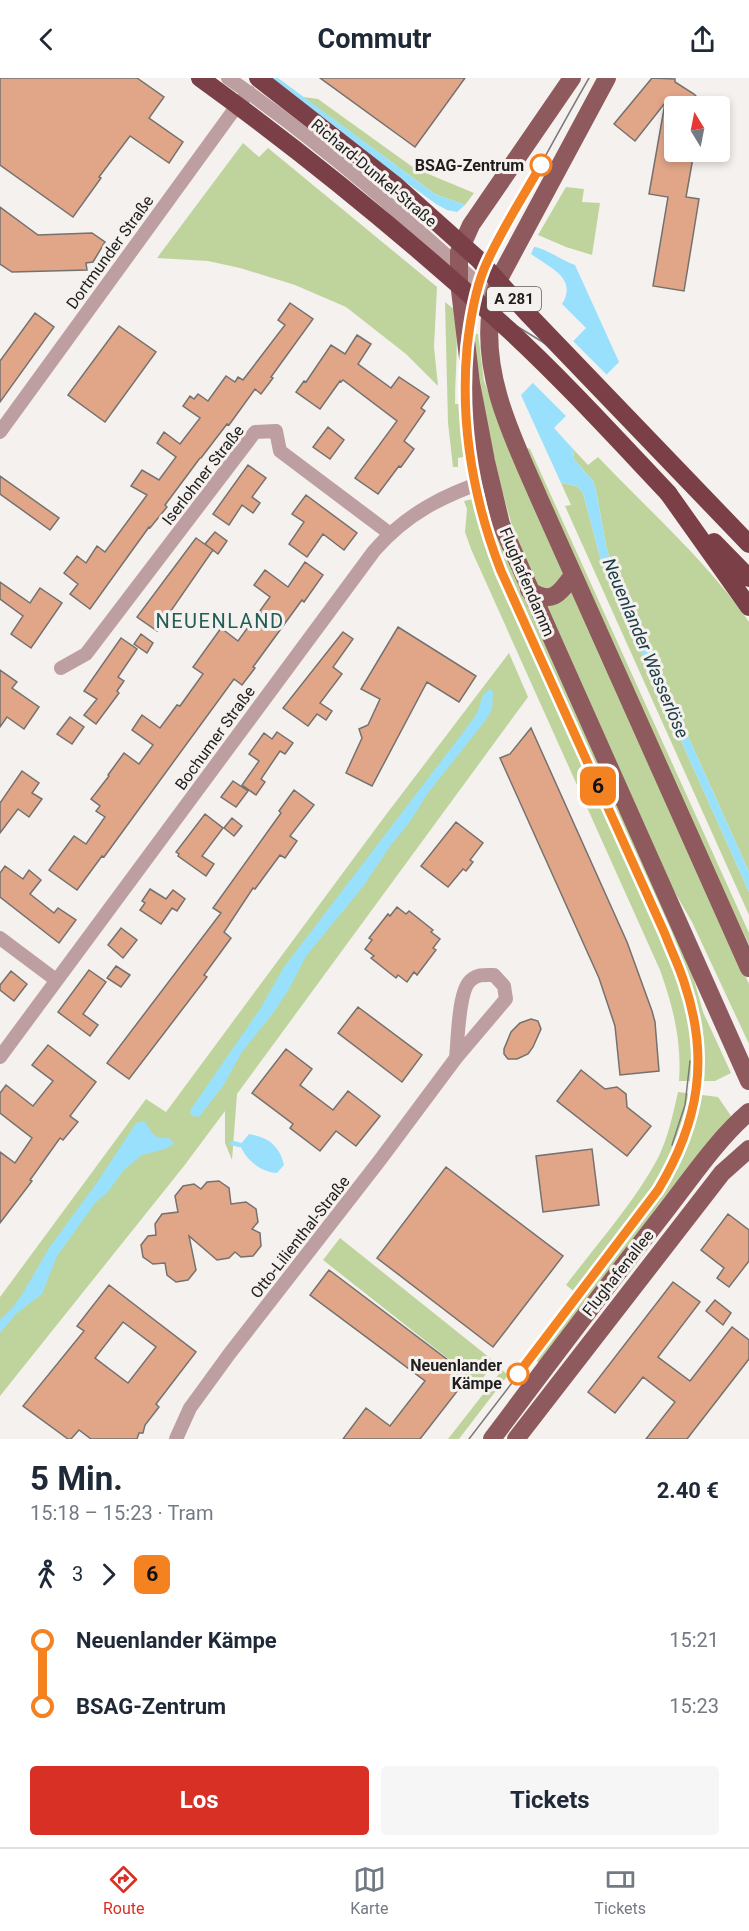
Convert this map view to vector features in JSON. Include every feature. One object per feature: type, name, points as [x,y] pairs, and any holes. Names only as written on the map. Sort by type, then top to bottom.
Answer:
[{"type":"highway","name":"A 281","points":[[200,78],[262,122],[338,183],[510,331],[586,405],[749,578]]},
{"type":"highway","name":"A 281","points":[[253,85],[376,169],[478,259],[749,544]]},
{"type":"highway","points":[[668,493],[749,607]]},
{"type":"main road","name":"Flughafendamm","points":[[572,78],[471,225],[459,252],[458,267],[471,383],[501,524],[749,1081]]},
{"type":"main road","points":[[607,78],[513,249],[500,277],[491,307],[489,336],[494,384],[516,446],[749,968]]},
{"type":"main road","points":[[530,590],[539,597],[552,597],[560,593],[573,575]]},
{"type":"main road","name":"Flughafenallee","points":[[492,1439],[609,1282],[728,1133],[749,1112]]},
{"type":"main road","name":"Flughafenallee","points":[[516,1439],[716,1181],[749,1149]]},
{"type":"street","name":"Richard-Dunkel-Straße","points":[[228,78],[253,85],[493,298]]},
{"type":"street","name":"Dortmunder Straße","points":[[0,432],[253,85]]},
{"type":"street","name":"Iserlohner Straße","points":[[61,668],[86,654],[255,432],[276,431],[280,451],[389,533]]},
{"type":"street","name":"Bochumer Straße","points":[[0,1057],[374,550],[389,533],[428,506],[450,494],[491,479]]},
{"type":"street","points":[[0,938],[56,980]]},
{"type":"street","name":"Otto-Lilienthal-Straße","points":[[176,1439],[190,1408],[217,1370],[456,1058],[506,999],[504,986],[494,975],[481,975],[469,981],[464,991],[456,1058]]},
{"type":"green space","points":[[303,97],[318,99],[414,168],[474,193],[465,205],[435,194]]},
{"type":"green space","points":[[243,143],[259,157],[268,148],[437,287],[434,347],[438,386],[406,354],[346,307],[295,285],[240,268],[208,261],[157,258]]},
{"type":"green space","points":[[566,187],[584,189],[582,202],[600,203],[592,255],[538,235]]},
{"type":"green space","points":[[445,302],[455,310],[457,345],[455,404],[468,404],[478,457],[474,459],[473,455],[458,458],[458,467],[453,467],[448,423]]},
{"type":"green space","points":[[473,334],[478,334],[484,381],[527,491],[749,984],[749,1044],[692,922],[667,879],[520,550],[491,443]]},
{"type":"green space","points":[[525,447],[530,449],[749,933],[749,945],[660,752]]},
{"type":"green space","points":[[574,450],[588,465],[598,457],[696,557],[749,622],[749,872],[614,571],[606,546],[596,490],[593,481],[573,458]]},
{"type":"green space","points":[[561,483],[577,486],[583,493],[600,557],[611,585],[749,892],[749,915],[565,506],[571,505]]},
{"type":"green space","points":[[482,497],[489,505],[691,969],[703,1012],[731,1073],[715,1081],[679,1081],[676,1024],[660,970],[465,532],[467,509],[464,501]]},
{"type":"green space","points":[[509,653],[528,697],[237,1094],[232,1160],[225,1143],[225,1111],[184,1166],[0,1396],[0,1297],[146,1099],[166,1112]]},
{"type":"green space","points":[[678,1092],[718,1097],[731,1116],[541,1364],[534,1359],[581,1297],[566,1285],[626,1207],[658,1158],[670,1126]]},
{"type":"green space","points":[[340,1238],[495,1362],[479,1383],[323,1260]]},
{"type":"green space","points":[[502,1370],[508,1375],[459,1439],[448,1439]]},
{"type":"water","points":[[261,78],[278,78],[435,194],[465,205],[457,212],[436,204]]},
{"type":"water","name":"Neuenlander Wasserlöse","points":[[534,247],[575,265],[619,362],[554,428],[574,450],[573,458],[593,481],[606,546],[614,571],[749,872],[749,892],[611,585],[600,557],[583,493],[577,486],[561,483],[521,395],[586,328],[562,304],[567,287],[564,280],[560,274],[531,254]]},
{"type":"water","points":[[490,689],[493,692],[492,709],[485,721],[428,793],[362,888],[306,956],[289,989],[242,1052],[223,1086],[199,1117],[193,1116],[190,1113],[191,1109],[260,1009],[284,967],[468,726],[477,713],[483,695]]},
{"type":"water","points":[[144,1121],[155,1136],[169,1138],[174,1144],[165,1149],[142,1155],[124,1170],[107,1193],[96,1202],[57,1256],[42,1294],[16,1314],[0,1333],[0,1320],[23,1293],[49,1248],[98,1181],[136,1123]]},
{"type":"water","points":[[249,1134],[267,1140],[280,1153],[284,1165],[277,1173],[260,1168],[246,1156],[240,1145]]},
{"type":"pier","points":[[571,339],[609,377],[568,418],[531,381]]},
{"type":"building","points":[[0,78],[137,78],[164,97],[149,118],[183,142],[169,163],[130,136],[73,217],[0,165]]},
{"type":"building","points":[[320,78],[465,78],[415,147]]},
{"type":"building","points":[[652,78],[675,79],[675,82],[696,96],[664,96],[664,104],[635,141],[614,124]]},
{"type":"building","points":[[664,109],[664,162],[692,162],[686,197],[699,199],[684,291],[653,286],[668,197],[649,194]]},
{"type":"building","points":[[0,207],[38,235],[92,233],[105,242],[93,262],[86,263],[87,270],[12,272],[0,264]]},
{"type":"building","points":[[290,303],[313,319],[261,394],[255,389],[229,425],[227,424],[200,458],[165,505],[167,507],[149,527],[90,609],[70,594],[78,584],[64,573],[77,556],[86,563],[97,546],[105,552],[147,495],[131,486],[142,470],[159,480],[176,457],[157,443],[164,432],[180,444],[200,418],[183,406],[190,396],[194,399],[198,394],[208,401],[226,376],[235,382],[238,377],[243,380],[285,325],[278,320]]},
{"type":"building","points":[[35,313],[54,327],[0,402],[0,361]]},
{"type":"building","points":[[119,326],[156,352],[105,422],[68,395]]},
{"type":"building","points":[[357,335],[371,344],[358,364],[391,388],[399,377],[429,397],[421,408],[425,411],[404,441],[414,449],[378,494],[355,478],[397,421],[343,380],[320,409],[296,392],[304,381],[306,382],[331,345],[345,354]]},
{"type":"building","points":[[328,427],[344,440],[330,459],[313,447]]},
{"type":"building","points":[[248,465],[266,478],[252,497],[260,503],[253,513],[242,505],[229,525],[213,514]]},
{"type":"building","points":[[0,476],[59,518],[50,530],[0,494]]},
{"type":"building","points":[[306,495],[357,533],[344,550],[323,534],[307,557],[289,544],[304,522],[292,514]]},
{"type":"building","points":[[215,532],[227,541],[218,554],[205,544]]},
{"type":"building","points":[[196,538],[213,550],[157,631],[137,617]]},
{"type":"building","points":[[305,562],[323,575],[304,602],[302,600],[242,685],[234,679],[104,857],[102,856],[77,890],[49,870],[74,836],[86,844],[105,817],[96,811],[100,806],[91,799],[124,753],[139,764],[153,745],[132,730],[142,715],[160,728],[177,705],[180,706],[203,674],[193,667],[221,628],[238,641],[270,597],[254,585],[265,570],[288,587]]},
{"type":"building","points":[[0,582],[30,603],[40,588],[62,603],[31,648],[11,634],[23,616],[0,599]]},
{"type":"building","points":[[398,627],[476,676],[459,702],[427,682],[372,786],[346,773],[362,738],[359,729],[368,725],[380,699],[361,689]]},
{"type":"building","points":[[343,632],[353,639],[333,667],[342,674],[320,703],[332,711],[326,720],[317,714],[308,726],[283,708]]},
{"type":"building","points":[[141,634],[153,643],[147,653],[134,644]]},
{"type":"building","points":[[121,638],[137,649],[118,677],[124,681],[117,691],[119,693],[96,724],[84,715],[97,699],[84,691]]},
{"type":"building","points":[[0,670],[17,682],[12,688],[39,707],[24,729],[7,717],[0,727]]},
{"type":"building","points":[[70,717],[84,727],[72,744],[57,734]]},
{"type":"building","points":[[531,728],[627,942],[655,1022],[659,1071],[620,1075],[615,1026],[599,978],[500,758],[510,754]]},
{"type":"building","points":[[277,732],[293,743],[285,754],[280,751],[261,779],[265,782],[256,795],[242,785],[259,761],[249,754],[264,733],[272,739]]},
{"type":"building","points":[[22,771],[39,783],[32,793],[42,799],[29,817],[18,809],[0,833],[0,803]]},
{"type":"building","points":[[233,781],[248,791],[236,807],[221,797]]},
{"type":"building","points":[[294,790],[314,805],[290,836],[297,841],[285,858],[280,855],[255,889],[253,888],[224,932],[231,938],[204,975],[207,977],[129,1079],[107,1063],[221,913],[213,908],[281,813],[279,811]]},
{"type":"building","points":[[205,814],[223,828],[202,856],[214,864],[206,876],[178,856],[176,852]]},
{"type":"building","points":[[232,818],[242,826],[234,836],[224,828]]},
{"type":"building","points":[[456,822],[483,843],[470,860],[473,862],[466,871],[463,869],[448,887],[421,866]]},
{"type":"building","points":[[5,866],[23,879],[29,870],[41,880],[30,894],[54,913],[58,908],[76,920],[59,943],[0,897],[0,873]]},
{"type":"building","points":[[150,889],[166,899],[173,890],[185,899],[177,911],[172,908],[161,924],[140,910],[145,903],[142,901]]},
{"type":"building","points":[[397,907],[406,914],[409,911],[433,930],[431,932],[440,939],[433,948],[436,950],[417,975],[414,972],[407,982],[398,975],[396,978],[371,958],[374,956],[365,949],[372,940],[369,938],[388,914],[390,916]]},
{"type":"building","points":[[121,928],[137,940],[123,958],[108,945]]},
{"type":"building","points":[[116,966],[130,975],[121,987],[107,978]]},
{"type":"building","points":[[89,970],[106,982],[83,1014],[98,1025],[90,1036],[58,1012]]},
{"type":"building","points":[[11,971],[27,984],[14,1001],[0,990],[0,985]]},
{"type":"building","points":[[358,1007],[422,1055],[402,1082],[338,1033]]},
{"type":"building","points":[[531,1019],[538,1021],[541,1029],[533,1047],[528,1054],[517,1059],[508,1059],[504,1054],[504,1049],[511,1032],[520,1023]]},
{"type":"building","points":[[48,1045],[96,1082],[70,1116],[78,1122],[63,1140],[60,1138],[30,1180],[32,1181],[0,1223],[0,1152],[15,1163],[32,1138],[0,1113],[0,1093],[6,1085],[33,1106],[53,1081],[32,1065]]},
{"type":"building","points":[[286,1049],[312,1069],[300,1085],[333,1110],[348,1091],[380,1116],[356,1146],[336,1131],[320,1151],[290,1128],[293,1124],[252,1093]]},
{"type":"building","points":[[581,1070],[605,1089],[617,1087],[626,1094],[627,1107],[651,1126],[627,1156],[557,1101]]},
{"type":"building","points":[[592,1149],[599,1205],[543,1212],[536,1156]]},
{"type":"building","points":[[446,1167],[563,1256],[493,1347],[377,1258]]},
{"type":"building","points":[[219,1181],[229,1188],[231,1204],[246,1202],[256,1209],[258,1222],[252,1229],[260,1233],[261,1246],[253,1256],[241,1257],[235,1252],[229,1258],[217,1260],[189,1236],[196,1270],[188,1280],[176,1282],[167,1275],[165,1263],[153,1264],[143,1257],[141,1245],[148,1236],[156,1235],[155,1224],[162,1214],[178,1212],[175,1196],[183,1186],[194,1184],[201,1189],[207,1182]]},
{"type":"building","points":[[728,1214],[749,1230],[749,1261],[729,1287],[717,1278],[724,1268],[701,1250]]},
{"type":"building","points":[[329,1270],[469,1376],[420,1439],[343,1439],[366,1408],[390,1426],[425,1381],[310,1295]]},
{"type":"building","points":[[673,1282],[700,1302],[658,1357],[690,1381],[732,1327],[749,1340],[749,1359],[687,1439],[646,1439],[675,1402],[643,1377],[615,1413],[588,1392]]},
{"type":"building","points":[[109,1285],[196,1352],[156,1404],[159,1407],[137,1439],[91,1439],[79,1430],[71,1439],[68,1439],[23,1406],[84,1331],[77,1326]],"holes":[[[123,1322],[156,1347],[128,1383],[95,1358]]]},
{"type":"building","points":[[715,1300],[731,1313],[723,1325],[706,1311]]},
{"type":"waterway","points":[[232,1143],[240,1145]]},
{"type":"tram line","points":[[200,78],[277,128],[469,291],[567,360]]},
{"type":"tram line","points":[[469,1439],[642,1213],[660,1185],[686,1130],[694,1102],[698,1074],[693,1014],[680,970],[501,571],[476,489],[467,434],[465,406],[467,349],[478,286],[499,238],[589,78]]},
{"type":"tram line","name":"6","points":[[518,1374],[658,1190],[687,1132],[698,1080],[698,1042],[691,1003],[684,981],[665,934],[501,571],[481,516],[471,465],[464,390],[473,302],[484,268],[541,165]]},
{"type":"tram line","points":[[672,1145],[685,1105],[690,1061]]},
{"type":"place","name":"BSAG-Zentrum","points":[[541,165]]},
{"type":"place","name":"Neuenlander Kämpe","points":[[518,1374]]},
{"type":"district","name":"NEUENLAND","points":[[220,621]]}]
